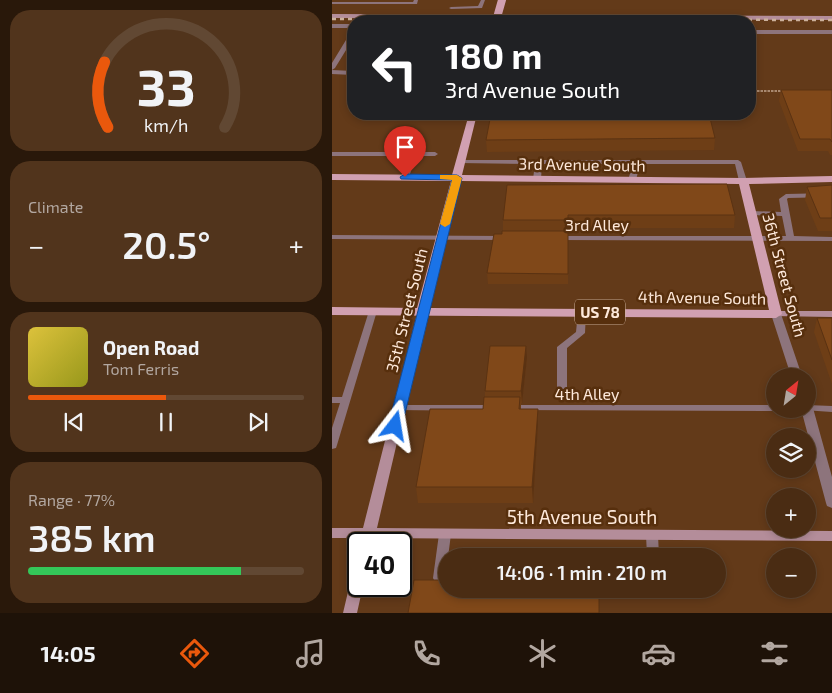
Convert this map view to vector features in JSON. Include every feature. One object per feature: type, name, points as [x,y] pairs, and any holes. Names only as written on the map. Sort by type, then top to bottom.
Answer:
[{"type":"main road","points":[[497,15],[502,0]]},
{"type":"main road","name":"35th Street South","points":[[423,310],[472,120]]},
{"type":"main road","name":"3rd Avenue South","points":[[332,177],[743,181],[832,179]]},
{"type":"main road","name":"36th Street South","points":[[743,181],[759,238],[776,314]]},
{"type":"main road","name":"4th Avenue South","points":[[332,311],[423,310],[776,314]]},
{"type":"street","points":[[332,16],[347,16]]},
{"type":"street","points":[[756,18],[832,18]]},
{"type":"street","points":[[332,26],[347,26]]},
{"type":"street","points":[[756,32],[832,32]]},
{"type":"street","name":"35th Street South","points":[[369,532],[423,310]]},
{"type":"street","name":"4th Avenue South","points":[[776,314],[832,314]]},
{"type":"street","name":"36th Street South","points":[[776,314],[794,368]]},
{"type":"street","points":[[810,418],[832,503]]},
{"type":"street","name":"5th Avenue South","points":[[332,532],[347,534]]},
{"type":"street","name":"5th Avenue South","points":[[412,536],[445,534],[832,536]]},
{"type":"street","points":[[350,613],[354,597]]},
{"type":"lane","points":[[332,3],[415,3],[416,0]]},
{"type":"lane","points":[[451,8],[480,8],[483,0]]},
{"type":"lane","points":[[332,68],[347,43]]},
{"type":"lane","points":[[332,72],[347,72]]},
{"type":"lane","points":[[332,154],[435,154]]},
{"type":"lane","points":[[405,177],[413,154]]},
{"type":"lane","points":[[461,162],[738,162],[743,181]]},
{"type":"lane","points":[[537,179],[540,162]]},
{"type":"lane","points":[[632,180],[637,162]]},
{"type":"lane","points":[[791,238],[783,199],[786,196],[832,195]]},
{"type":"lane","points":[[752,213],[785,214]]},
{"type":"lane","points":[[332,237],[512,238]]},
{"type":"lane","name":"3rd Alley","points":[[552,238],[832,239]]},
{"type":"lane","points":[[332,445],[372,310]]},
{"type":"lane","points":[[562,391],[562,347],[580,333],[582,312]]},
{"type":"lane","points":[[332,400],[346,400]]},
{"type":"lane","name":"4th Alley","points":[[399,408],[766,408]]},
{"type":"lane","points":[[816,408],[832,409]]},
{"type":"lane","points":[[443,548],[445,534]]},
{"type":"lane","points":[[652,535],[653,548]]},
{"type":"path","points":[[756,91],[787,91]]},
{"type":"building","points":[[781,90],[832,90],[832,142],[830,139],[800,139]]},
{"type":"building","points":[[490,120],[710,120],[715,138],[486,140]]},
{"type":"building","points":[[727,184],[735,215],[568,215],[568,220],[503,220],[507,185]]},
{"type":"building","points":[[832,185],[832,218],[820,218],[807,187]]},
{"type":"building","points":[[502,231],[568,231],[568,274],[487,273],[494,234],[502,234]]},
{"type":"building","points":[[817,318],[832,318],[832,360]]},
{"type":"building","points":[[490,346],[526,346],[521,391],[485,391]]},
{"type":"building","points":[[484,397],[520,397],[519,409],[538,409],[532,487],[416,487],[430,409],[483,409]]},
{"type":"building","points":[[414,580],[438,580],[438,598],[599,598],[599,613],[408,613]]},
{"type":"railway","points":[[332,19],[347,19]]},
{"type":"railway","points":[[756,20],[832,20]]},
{"type":"slow traffic","points":[[443,177],[457,178],[445,224]]},
{"type":"route","points":[[395,426],[457,178],[405,177]]}]
